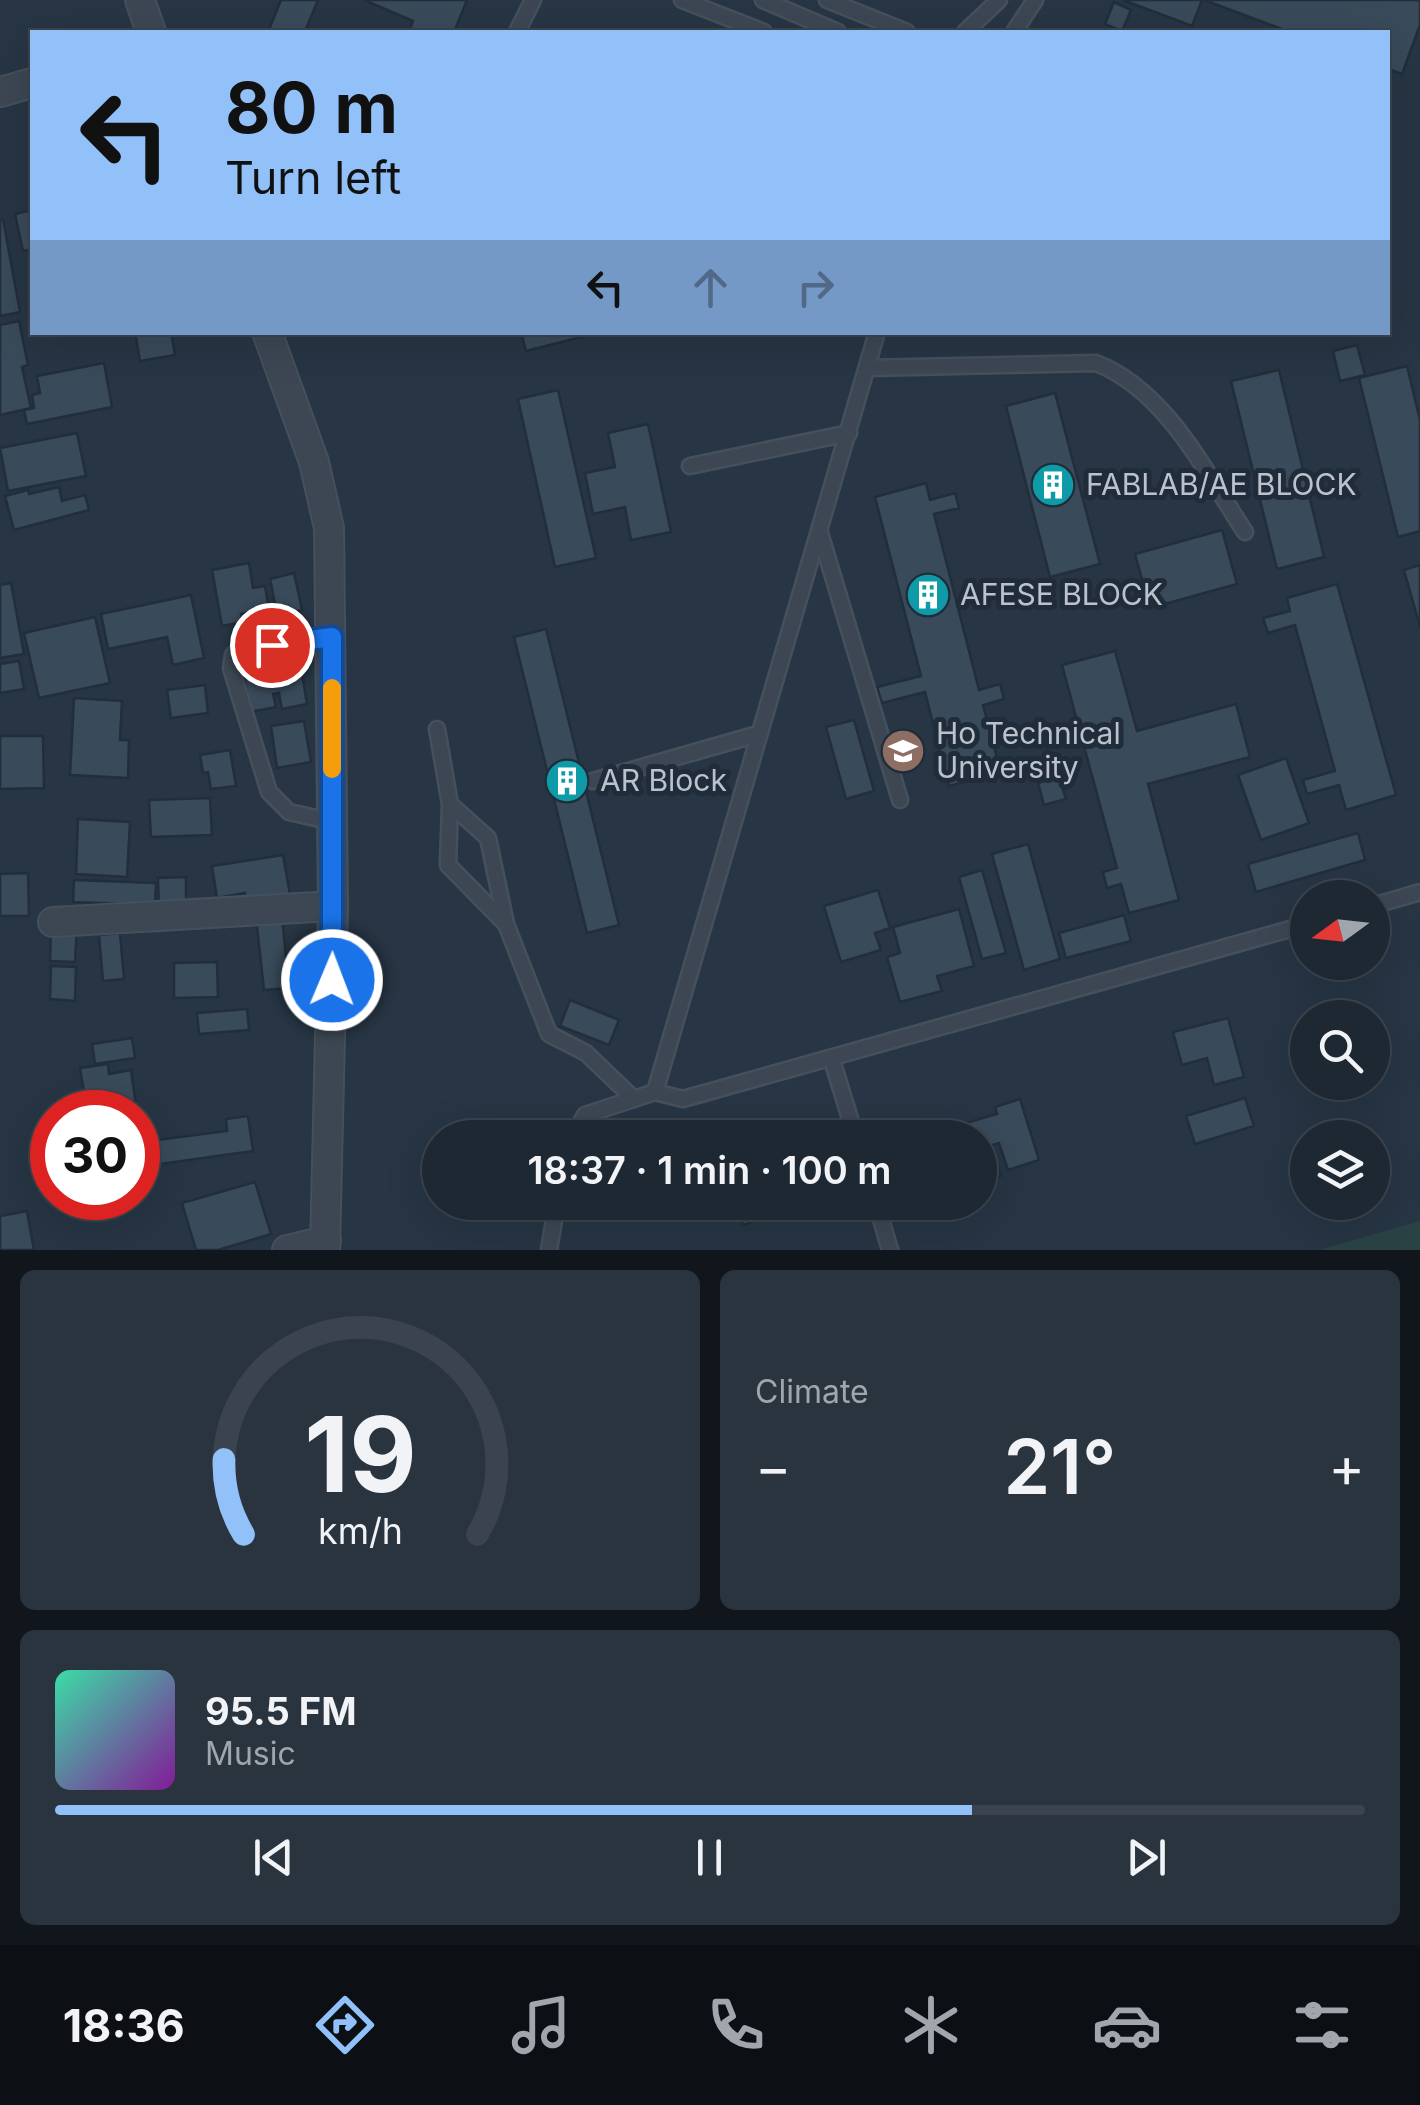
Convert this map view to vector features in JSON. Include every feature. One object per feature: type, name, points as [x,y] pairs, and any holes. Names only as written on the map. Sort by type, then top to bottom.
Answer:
[{"type":"street","points":[[140,0],[150,30]]},
{"type":"street","points":[[0,92],[30,84]]},
{"type":"street","points":[[268,335],[314,462],[329,528],[332,637],[333,906],[325,1245],[287,1250]]},
{"type":"street","points":[[53,922],[333,906]]},
{"type":"lane","points":[[517,30],[533,0]]},
{"type":"lane","points":[[682,0],[759,30]]},
{"type":"lane","points":[[763,0],[833,30]]},
{"type":"lane","points":[[826,0],[901,30]]},
{"type":"lane","points":[[967,30],[999,0]]},
{"type":"lane","points":[[1015,30],[1034,0]]},
{"type":"lane","points":[[655,1092],[876,335]]},
{"type":"lane","points":[[867,368],[1096,363],[1120,372],[1189,446],[1245,532]]},
{"type":"lane","points":[[690,466],[848,433]]},
{"type":"lane","points":[[820,532],[900,800]]},
{"type":"lane","points":[[332,637],[241,648],[233,655],[232,668],[269,792],[289,812],[332,822]]},
{"type":"lane","points":[[438,729],[450,804],[448,865],[506,924]]},
{"type":"lane","points":[[593,782],[758,734]]},
{"type":"lane","points":[[450,804],[488,838],[506,924],[550,1034],[586,1053],[634,1099]]},
{"type":"lane","points":[[1390,901],[1420,892]]},
{"type":"lane","points":[[582,1120],[585,1115],[655,1092],[683,1099],[1290,929]]},
{"type":"lane","points":[[832,1060],[850,1120]]},
{"type":"lane","points":[[548,1250],[554,1220]]},
{"type":"lane","points":[[881,1220],[890,1250]]},
{"type":"green space","points":[[1420,1221],[1420,1250],[1319,1250]]},
{"type":"building","points":[[281,0],[318,0],[306,29],[309,30],[269,30]]},
{"type":"building","points":[[364,0],[467,0],[455,30],[410,30],[413,21]]},
{"type":"building","points":[[1123,0],[1202,0],[1192,26]]},
{"type":"building","points":[[1204,0],[1420,1],[1420,25],[1402,74],[1390,70],[1390,30],[1285,30]]},
{"type":"building","points":[[1114,2],[1131,10],[1122,30],[1105,24]]},
{"type":"building","points":[[30,210],[30,249],[23,251],[15,214]]},
{"type":"building","points":[[3,219],[20,312],[0,316],[0,220]]},
{"type":"building","points":[[19,321],[28,365],[22,367],[31,408],[0,415],[0,325]]},
{"type":"building","points":[[136,335],[172,335],[175,355],[140,361]]},
{"type":"building","points":[[522,335],[589,335],[526,351]]},
{"type":"building","points":[[1357,345],[1365,375],[1340,381],[1333,351]]},
{"type":"building","points":[[104,363],[112,407],[27,424],[24,410],[34,408],[32,395],[40,393],[37,376]]},
{"type":"building","points":[[1407,366],[1420,420],[1420,531],[1398,537],[1359,378]]},
{"type":"building","points":[[1279,370],[1324,557],[1277,569],[1231,381]]},
{"type":"building","points":[[558,390],[596,558],[555,567],[518,399]]},
{"type":"building","name":"FABLAB/AE BLOCK","points":[[1055,393],[1100,564],[1050,577],[1006,406]]},
{"type":"building","points":[[648,424],[671,532],[631,540],[625,507],[593,514],[585,473],[615,467],[608,433]]},
{"type":"building","points":[[77,433],[86,476],[8,491],[0,448]]},
{"type":"building","name":"AFESE BLOCK","points":[[926,483],[930,500],[955,493],[959,508],[934,514],[979,690],[1000,684],[1004,699],[983,705],[1001,773],[949,786],[925,692],[882,703],[877,687],[921,676],[875,497]]},
{"type":"building","points":[[59,487],[62,501],[85,495],[89,510],[14,530],[5,496]]},
{"type":"building","points":[[1222,530],[1237,584],[1150,608],[1135,554]]},
{"type":"building","points":[[249,563],[253,588],[265,586],[269,609],[241,614],[243,622],[222,626],[212,570]]},
{"type":"building","points":[[1420,565],[1420,627],[1404,570]]},
{"type":"building","points":[[294,573],[302,610],[277,615],[270,579]]},
{"type":"building","points":[[11,583],[24,654],[0,658],[0,585]]},
{"type":"building","points":[[1337,584],[1396,795],[1346,810],[1339,785],[1307,794],[1303,780],[1335,771],[1295,625],[1268,633],[1263,618],[1290,611],[1287,598]]},
{"type":"building","points":[[191,595],[204,658],[173,665],[167,637],[108,649],[101,614]]},
{"type":"building","points":[[95,617],[110,683],[39,698],[24,633]]},
{"type":"building","name":"AR Block","points":[[546,629],[619,925],[587,933],[514,637]]},
{"type":"building","points":[[1115,651],[1137,731],[1236,704],[1250,757],[1148,784],[1179,900],[1129,913],[1121,884],[1107,888],[1103,872],[1117,868],[1062,665]]},
{"type":"building","points":[[19,661],[24,689],[0,693],[0,664]]},
{"type":"building","points":[[301,667],[307,704],[282,709],[279,693],[273,694],[276,707],[250,712],[244,677]]},
{"type":"building","points":[[205,685],[208,713],[171,718],[167,690]]},
{"type":"building","points":[[74,698],[122,701],[120,740],[129,740],[128,778],[70,775]]},
{"type":"building","points":[[854,720],[874,791],[846,799],[826,727]]},
{"type":"building","points":[[304,721],[311,762],[277,768],[271,726]]},
{"type":"building","points":[[0,736],[43,736],[44,788],[0,789]]},
{"type":"building","points":[[230,750],[236,786],[211,789],[200,755]]},
{"type":"building","points":[[1286,758],[1309,823],[1261,840],[1238,775]]},
{"type":"building","points":[[1059,777],[1066,799],[1044,805],[1038,783]]},
{"type":"building","points":[[210,798],[212,835],[151,837],[149,800]]},
{"type":"building","points":[[78,819],[130,822],[127,877],[76,874]]},
{"type":"building","points":[[1358,833],[1365,860],[1256,892],[1248,864]]},
{"type":"building","points":[[1028,844],[1060,959],[1024,970],[992,854]]},
{"type":"building","points":[[283,855],[290,894],[246,901],[245,893],[217,898],[212,866]]},
{"type":"building","points":[[982,870],[1006,953],[982,959],[959,877]]},
{"type":"building","points":[[28,873],[29,916],[0,916],[0,874]]},
{"type":"building","points":[[186,877],[186,908],[159,909],[158,878]]},
{"type":"building","points":[[74,880],[156,883],[155,905],[73,902]]},
{"type":"building","points":[[878,890],[890,928],[875,933],[881,950],[841,962],[824,906]]},
{"type":"building","points":[[959,909],[974,966],[937,976],[942,991],[900,1002],[887,957],[900,953],[893,927]]},
{"type":"building","points":[[1124,915],[1131,941],[1066,958],[1059,933]]},
{"type":"building","points":[[282,916],[289,988],[264,990],[256,918]]},
{"type":"building","points":[[51,926],[77,927],[75,962],[50,961]]},
{"type":"building","points":[[120,933],[124,979],[103,981],[99,935]]},
{"type":"building","points":[[217,962],[218,997],[174,998],[174,963]]},
{"type":"building","points":[[51,966],[76,967],[75,1001],[50,999]]},
{"type":"building","points":[[570,1000],[619,1020],[609,1045],[560,1026]]},
{"type":"building","points":[[247,1009],[249,1030],[199,1034],[197,1013]]},
{"type":"building","points":[[1228,1018],[1244,1077],[1214,1085],[1207,1058],[1182,1065],[1173,1032]]},
{"type":"building","points":[[132,1038],[135,1058],[95,1064],[92,1044]]},
{"type":"building","points":[[108,1064],[109,1074],[131,1070],[134,1090],[84,1090],[80,1068]]},
{"type":"building","points":[[1245,1098],[1254,1126],[1195,1144],[1186,1116]]},
{"type":"building","points":[[1020,1099],[1039,1160],[1008,1170],[997,1144],[997,1120],[976,1120],[997,1114],[995,1107]]},
{"type":"building","points":[[248,1116],[253,1151],[160,1164],[160,1140],[227,1131],[226,1119]]},
{"type":"building","points":[[255,1182],[271,1234],[218,1250],[196,1250],[182,1203]]},
{"type":"building","points":[[27,1211],[34,1250],[0,1250],[0,1216]]},
{"type":"slow traffic","points":[[332,688],[332,769]]},
{"type":"place","name":"FABLAB/AE BLOCK","points":[[1053,485]]},
{"type":"place","name":"AFESE BLOCK","points":[[928,595]]},
{"type":"place","name":"Ho Technical University","points":[[903,751]]},
{"type":"place","name":"AR Block","points":[[567,781]]},
{"type":"route","points":[[272,645],[332,637],[332,980]]}]
